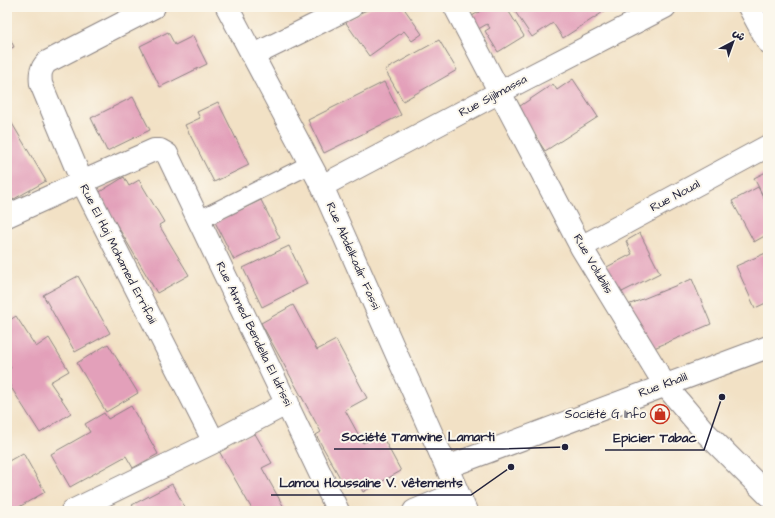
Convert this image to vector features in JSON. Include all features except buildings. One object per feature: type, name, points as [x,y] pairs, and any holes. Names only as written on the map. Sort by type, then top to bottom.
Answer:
[{"type":"street","name":"Rue El Haj Mohamed Errifaii","points":[[154,7],[47,62],[42,67],[40,74],[41,84],[82,182],[214,442]]},
{"type":"street","name":"Rue Abdelkadir Fassi","points":[[227,7],[322,186],[462,502]]},
{"type":"street","points":[[251,54],[260,52],[351,7]]},
{"type":"street","name":"Rue Volubilis","points":[[455,7],[581,247],[664,385],[704,431],[768,496]]},
{"type":"street","name":"Rue Sijilmassa","points":[[322,186],[665,7]]},
{"type":"street","points":[[749,7],[768,42]]},
{"type":"street","name":"Rue Noual","points":[[581,247],[768,146]]},
{"type":"street","name":"Rue Ahmed Bendella El Idrissi","points":[[82,182],[154,150],[160,150],[170,157],[338,511]]},
{"type":"street","points":[[199,220],[311,164]]},
{"type":"street","points":[[7,216],[82,182]]},
{"type":"street","name":"Rue Khalil","points":[[447,467],[768,347]]},
{"type":"street","points":[[72,511],[214,442],[288,403]]},
{"type":"street","points":[[414,511],[462,502]]},
{"type":"place","name":"Epicier Tabac","points":[[722,397]]},
{"type":"place","name":"Société G Info","points":[[660,414]]},
{"type":"place","name":"Société Tamwine Lamarti","points":[[565,447]]},
{"type":"place","name":"Lamou Houssaine V. vêtements","points":[[511,467]]}]
